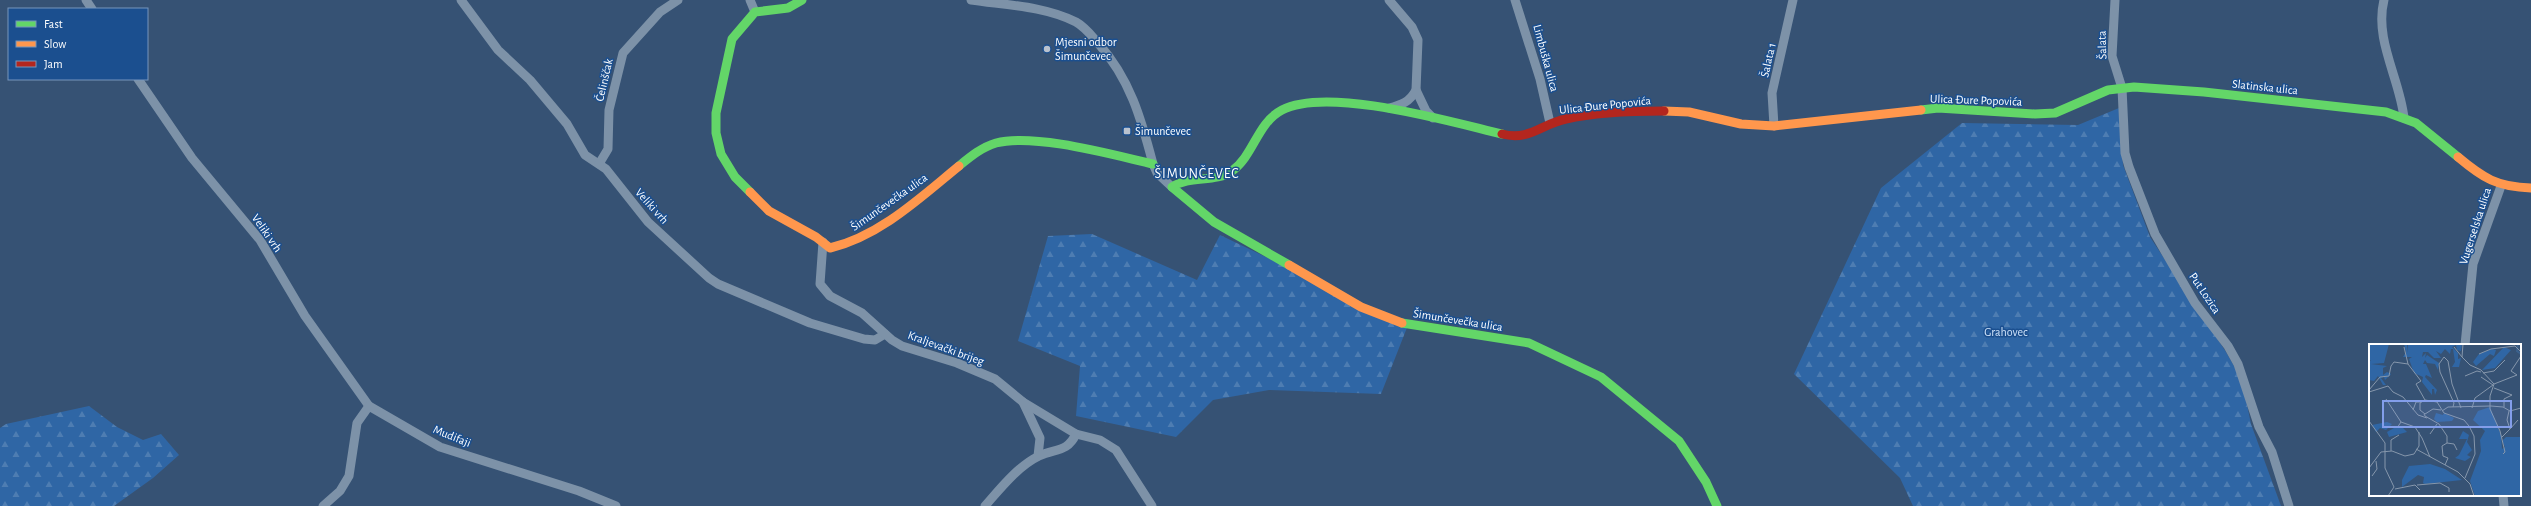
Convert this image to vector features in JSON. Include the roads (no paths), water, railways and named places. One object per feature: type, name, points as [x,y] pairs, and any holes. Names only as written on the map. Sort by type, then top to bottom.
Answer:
[{"type":"street","name":"Veliki vrh","points":[[461,0],[498,50],[530,80],[567,124],[585,154],[606,169],[648,222],[682,254],[718,284],[810,323],[864,339],[875,340],[885,334]]},
{"type":"street","name":"Čelinščak","points":[[599,164],[608,149],[609,110],[623,52],[660,12],[678,0]]},
{"type":"street","points":[[750,0],[755,12],[788,8],[802,0]]},
{"type":"street","name":"Šimunčevečka ulica","points":[[971,0],[1054,14],[1076,22],[1087,30],[1112,60],[1131,90],[1153,164],[1157,172],[1172,187],[1214,222],[1361,307],[1408,325],[1529,343],[1602,377],[1678,441],[1706,482],[1717,506]]},
{"type":"street","points":[[1388,108],[1403,104],[1412,97],[1416,90],[1418,40],[1412,27],[1389,0]]},
{"type":"street","name":"Limbuška ulica","points":[[1516,0],[1540,79],[1550,124]]},
{"type":"street","name":"Šalata 1","points":[[1774,126],[1772,93],[1793,0]]},
{"type":"street","name":"Šalata","points":[[2115,0],[2112,56],[2122,88]]},
{"type":"street","points":[[2384,0],[2382,33],[2402,97],[2404,118]]},
{"type":"street","name":"Šimunčevečka ulica","points":[[755,12],[747,19],[732,39],[716,113],[716,134],[721,154],[735,177],[769,211],[823,242],[830,248],[842,247],[872,231],[966,160],[997,143],[1011,141],[1037,143],[1099,152],[1153,164]]},
{"type":"street","name":"Veliki vrh","points":[[139,80],[192,158],[260,240],[305,316],[369,406]]},
{"type":"street","name":"Ulica Đure Popovića","points":[[1172,187],[1185,180],[1211,179],[1223,176],[1234,170],[1243,160],[1266,122],[1282,110],[1302,104],[1388,108],[1509,136],[1524,136],[1550,124],[1566,119],[1638,111],[1689,112],[1741,124],[1774,126],[1938,108],[2035,114],[2055,113],[2108,90],[2122,88]]},
{"type":"street","name":"Slatinska ulica","points":[[2122,88],[2204,92],[2374,110],[2404,118],[2425,130],[2482,176],[2501,186],[2531,188]]},
{"type":"street","name":"Put Lozica","points":[[2122,88],[2125,153],[2155,234],[2195,303],[2228,346],[2238,364],[2259,427],[2272,452],[2289,506]]},
{"type":"street","points":[[1416,90],[1426,111],[1434,119]]},
{"type":"street","name":"Vugerselska ulica","points":[[2465,344],[2473,264],[2501,186]]},
{"type":"street","name":"Kraljevački brijeg","points":[[823,242],[820,284],[830,296],[862,313],[892,340],[915,352],[957,363],[995,380],[1022,402],[1076,434],[1100,440],[1116,450],[1152,506]]},
{"type":"street","name":"Kraljevački brijeg","points":[[1022,402],[1040,438],[1038,456]]},
{"type":"street","points":[[323,506],[340,491],[349,476],[357,423],[369,406]]},
{"type":"street","name":"Mudifaji","points":[[369,406],[440,447],[579,491],[616,506]]},
{"type":"street","points":[[985,506],[1012,478],[1038,456],[1067,447],[1072,443],[1076,434]]},
{"type":"street","points":[[2503,496],[2504,506]]},
{"type":"place","name":"Mjesni odbor Šimunčevec","points":[[1047,49]]},
{"type":"place","name":"Šimunčevec","points":[[1127,131]]},
{"type":"district","name":"ŠIMUNČEVEC","points":[[1197,174]]},
{"type":"park label","name":"Grahovec","points":[[2006,332]]}]
